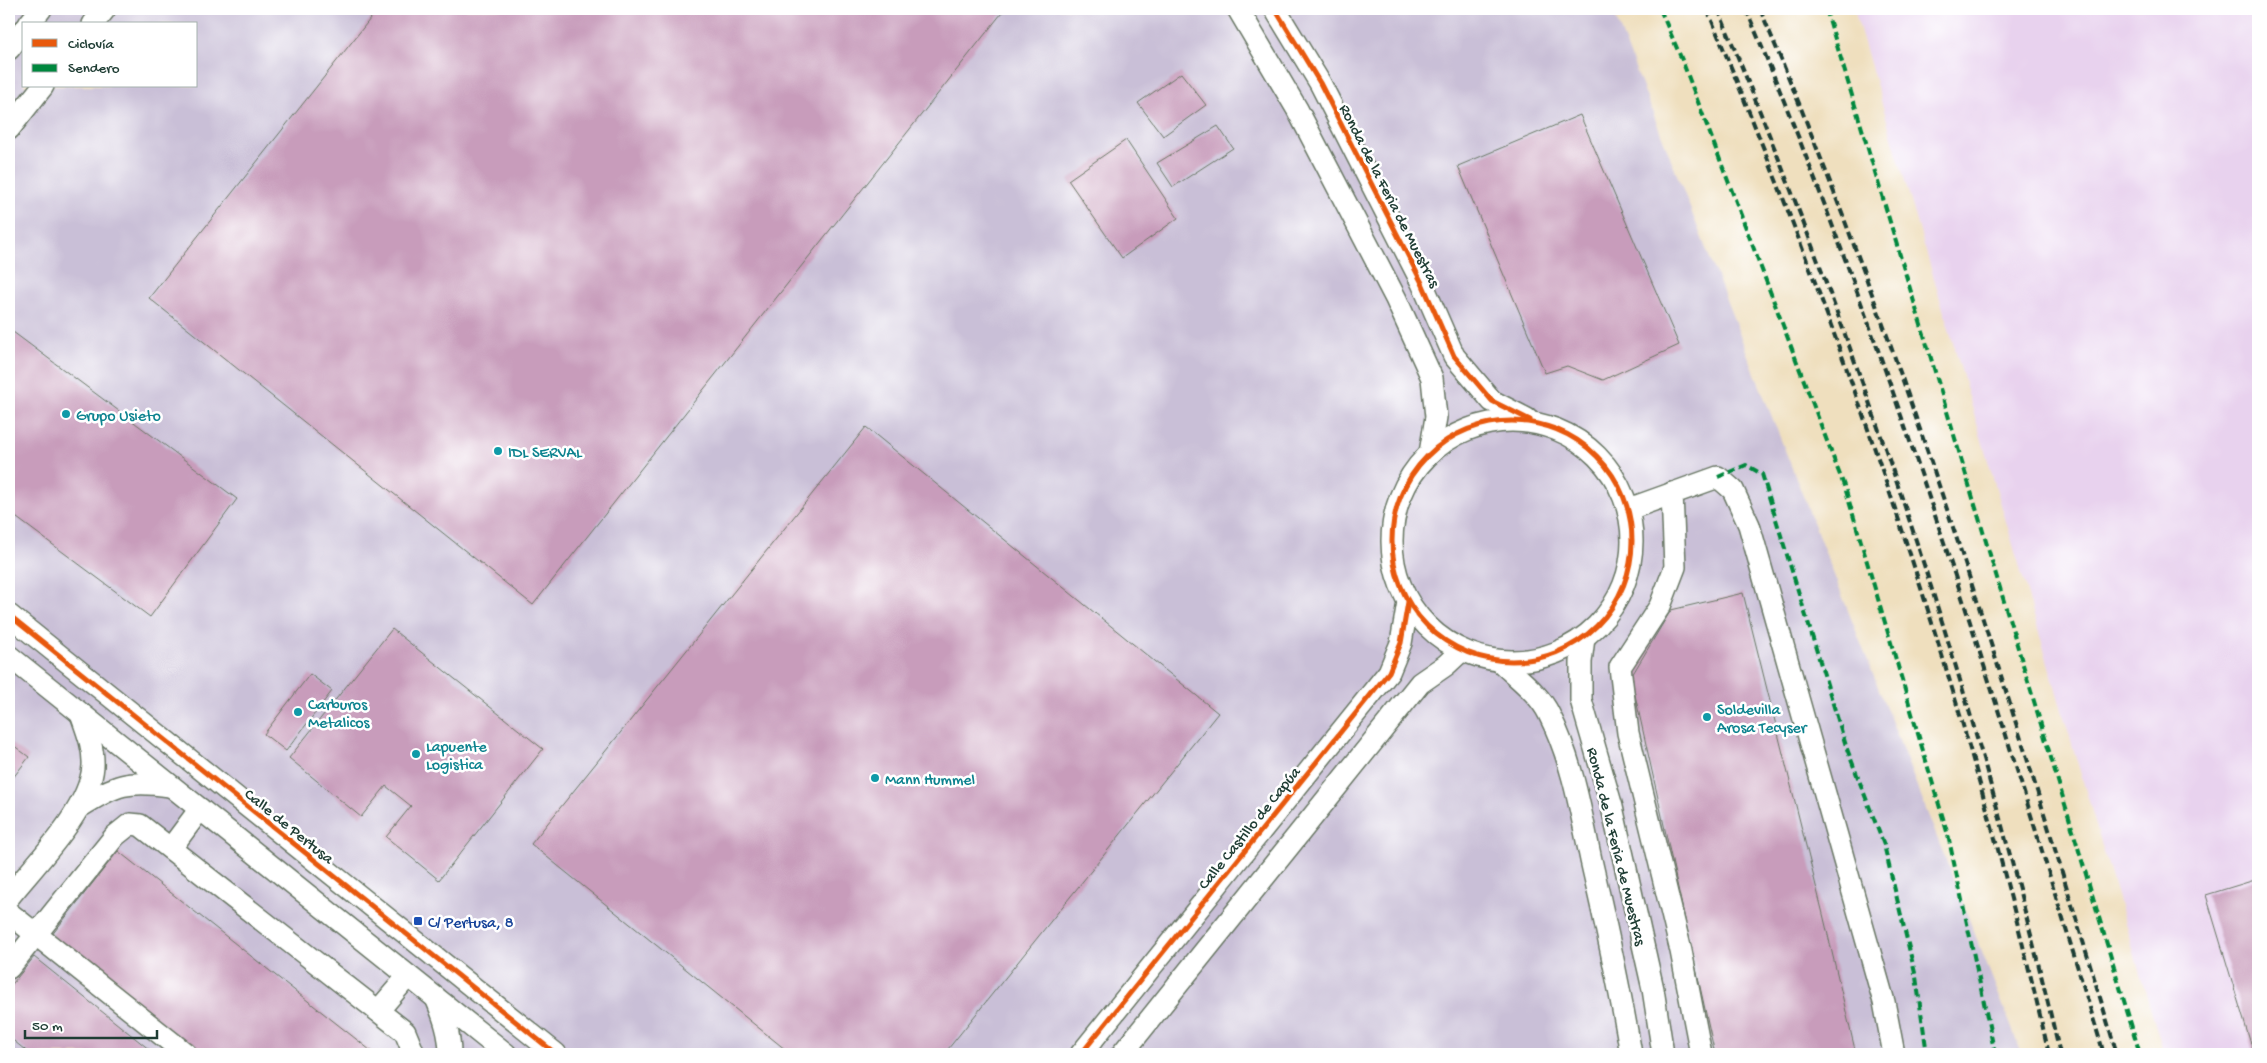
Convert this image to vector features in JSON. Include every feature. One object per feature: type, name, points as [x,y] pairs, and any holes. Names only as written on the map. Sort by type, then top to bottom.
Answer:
[{"type":"street","points":[[31,22],[41,9]]},
{"type":"street","points":[[95,22],[105,9]]},
{"type":"street","name":"Ronda de la Feria de Muestras","points":[[1238,9],[1298,109],[1396,299],[1432,378],[1436,417],[1430,453]]},
{"type":"street","name":"Ronda de la Feria de Muestras","points":[[1276,9],[1329,101],[1422,283],[1454,356],[1492,401],[1534,422],[1566,433],[1594,452],[1615,478],[1628,509],[1633,538],[1630,566],[1620,594],[1605,618],[1584,638],[1558,653],[1529,660],[1500,661],[1461,650],[1436,635],[1421,619],[1408,602],[1396,572],[1392,540],[1394,524],[1397,508],[1410,478],[1430,453],[1461,432],[1497,421],[1534,422]]},
{"type":"street","points":[[9,49],[22,33]]},
{"type":"street","points":[[9,129],[41,88]]},
{"type":"street","points":[[1628,509],[1718,477],[1733,490],[1749,525],[1884,1002],[1894,1054]]},
{"type":"street","points":[[1672,493],[1675,567],[1660,606],[1620,667],[1628,733],[1681,951],[1701,1054]]},
{"type":"street","name":"Calle Castillo de Capúa","points":[[1081,1054],[1389,672],[1401,643],[1408,602]]},
{"type":"street","name":"Calle de Pertusa","points":[[9,615],[556,1054]]},
{"type":"street","name":"Ronda de la Feria de Muestras","points":[[1584,638],[1581,662],[1581,700],[1614,816],[1653,989],[1663,1054]]},
{"type":"street","points":[[1122,1054],[1420,683],[1446,665],[1461,650]]},
{"type":"street","points":[[9,656],[506,1054]]},
{"type":"street","name":"Ronda de la Feria de Muestras","points":[[1500,661],[1530,690],[1548,713],[1565,755],[1582,818],[1622,999],[1631,1054]]},
{"type":"street","points":[[9,897],[80,807],[93,768],[92,752],[81,714]]},
{"type":"street","points":[[80,807],[122,785],[149,783],[170,786]]},
{"type":"street","points":[[170,848],[200,809]]},
{"type":"street","points":[[9,968],[114,836],[130,824],[140,825],[405,1032],[412,1049],[410,1054]]},
{"type":"street","points":[[9,913],[186,1054]]},
{"type":"street","points":[[378,1011],[408,976]]},
{"type":"street","points":[[436,998],[445,1021],[450,1041],[450,1054]]},
{"type":"shaded area","points":[[9,9],[1612,9],[2022,1054],[9,1054]]},
{"type":"shaded area","points":[[1854,9],[2258,9],[2258,1054],[2164,1054]]},
{"type":"building","name":"IDL SERVAL","points":[[378,9],[1005,9],[533,605],[149,298]]},
{"type":"building","points":[[1181,73],[1206,105],[1163,136],[1138,103]]},
{"type":"building","points":[[1580,115],[1679,345],[1603,380],[1567,366],[1545,373],[1458,166]]},
{"type":"building","points":[[1218,126],[1233,148],[1173,187],[1157,163]]},
{"type":"building","points":[[1126,140],[1178,218],[1122,258],[1068,180]]},
{"type":"building","name":"Grupo Usieto","points":[[9,329],[237,499],[150,617],[9,512]]},
{"type":"building","name":"Mann Hummel","points":[[866,427],[1218,713],[944,1054],[791,1054],[531,844]]},
{"type":"building","points":[[1743,593],[1856,1054],[1715,1054],[1631,677],[1671,610]]},
{"type":"building","name":"Lapuente Logistica","points":[[392,629],[543,749],[439,880],[386,837],[411,806],[386,786],[361,817],[289,758]]},
{"type":"building","name":"Carburos Metalicos","points":[[310,674],[332,691],[286,751],[264,734]]},
{"type":"building","points":[[9,742],[29,757],[9,783]]},
{"type":"building","points":[[118,851],[375,1054],[200,1054],[51,936]]},
{"type":"building","points":[[2258,879],[2258,1054],[2254,1054],[2206,895]]},
{"type":"building","points":[[34,957],[155,1054],[30,1054],[9,1037],[9,988]]},
{"type":"railway","points":[[1707,9],[1759,136],[1808,265],[1856,394],[1900,524],[1942,655],[1981,787],[2017,920],[2049,1054]]},
{"type":"railway","points":[[1718,9],[1770,136],[1819,265],[1911,524],[1991,788],[2027,920],[2060,1054]]},
{"type":"railway","points":[[1746,9],[1848,266],[1939,527],[1982,658],[2104,1054]]},
{"type":"railway","points":[[1760,9],[1862,266],[1953,527],[2037,790],[2117,1054]]},
{"type":"marked path","points":[[1660,9],[1682,60],[1846,491],[1948,835],[1995,1054]]},
{"type":"marked path","points":[[1826,9],[2140,1054]]},
{"type":"marked path","points":[[1718,477],[1746,465],[1762,474],[1847,749],[1884,845],[1916,977],[1927,1054]]},
{"type":"cycle path","points":[[1275,9],[1320,83],[1422,283],[1454,356],[1492,401],[1530,420]]},
{"type":"cycle path","points":[[1512,421],[1535,423],[1558,430],[1579,441],[1597,456],[1612,474],[1623,495],[1630,518],[1632,541],[1630,564],[1623,587],[1612,608],[1597,626],[1579,641],[1558,652],[1535,659],[1512,661],[1489,659],[1466,652],[1445,641],[1427,626],[1412,608],[1401,587],[1394,564],[1392,541],[1394,518],[1401,495],[1412,474],[1427,456],[1445,441],[1466,430],[1489,423],[1512,421]]},
{"type":"cycle path","points":[[1081,1054],[1389,672],[1401,643],[1408,602]]},
{"type":"cycle path","points":[[9,615],[556,1054]]},
{"type":"place","name":"Grupo Usieto","points":[[66,414]]},
{"type":"place","name":"IDL SERVAL","points":[[498,451]]},
{"type":"place","name":"Carburos Metalicos","points":[[298,712]]},
{"type":"place","name":"Soldevilla Arosa Tecyser","points":[[1707,717]]},
{"type":"place","name":"Lapuente Logistica","points":[[416,754]]},
{"type":"place","name":"Mann Hummel","points":[[875,778]]},
{"type":"place","name":"C/ Pertusa, 8","points":[[418,921]]}]
